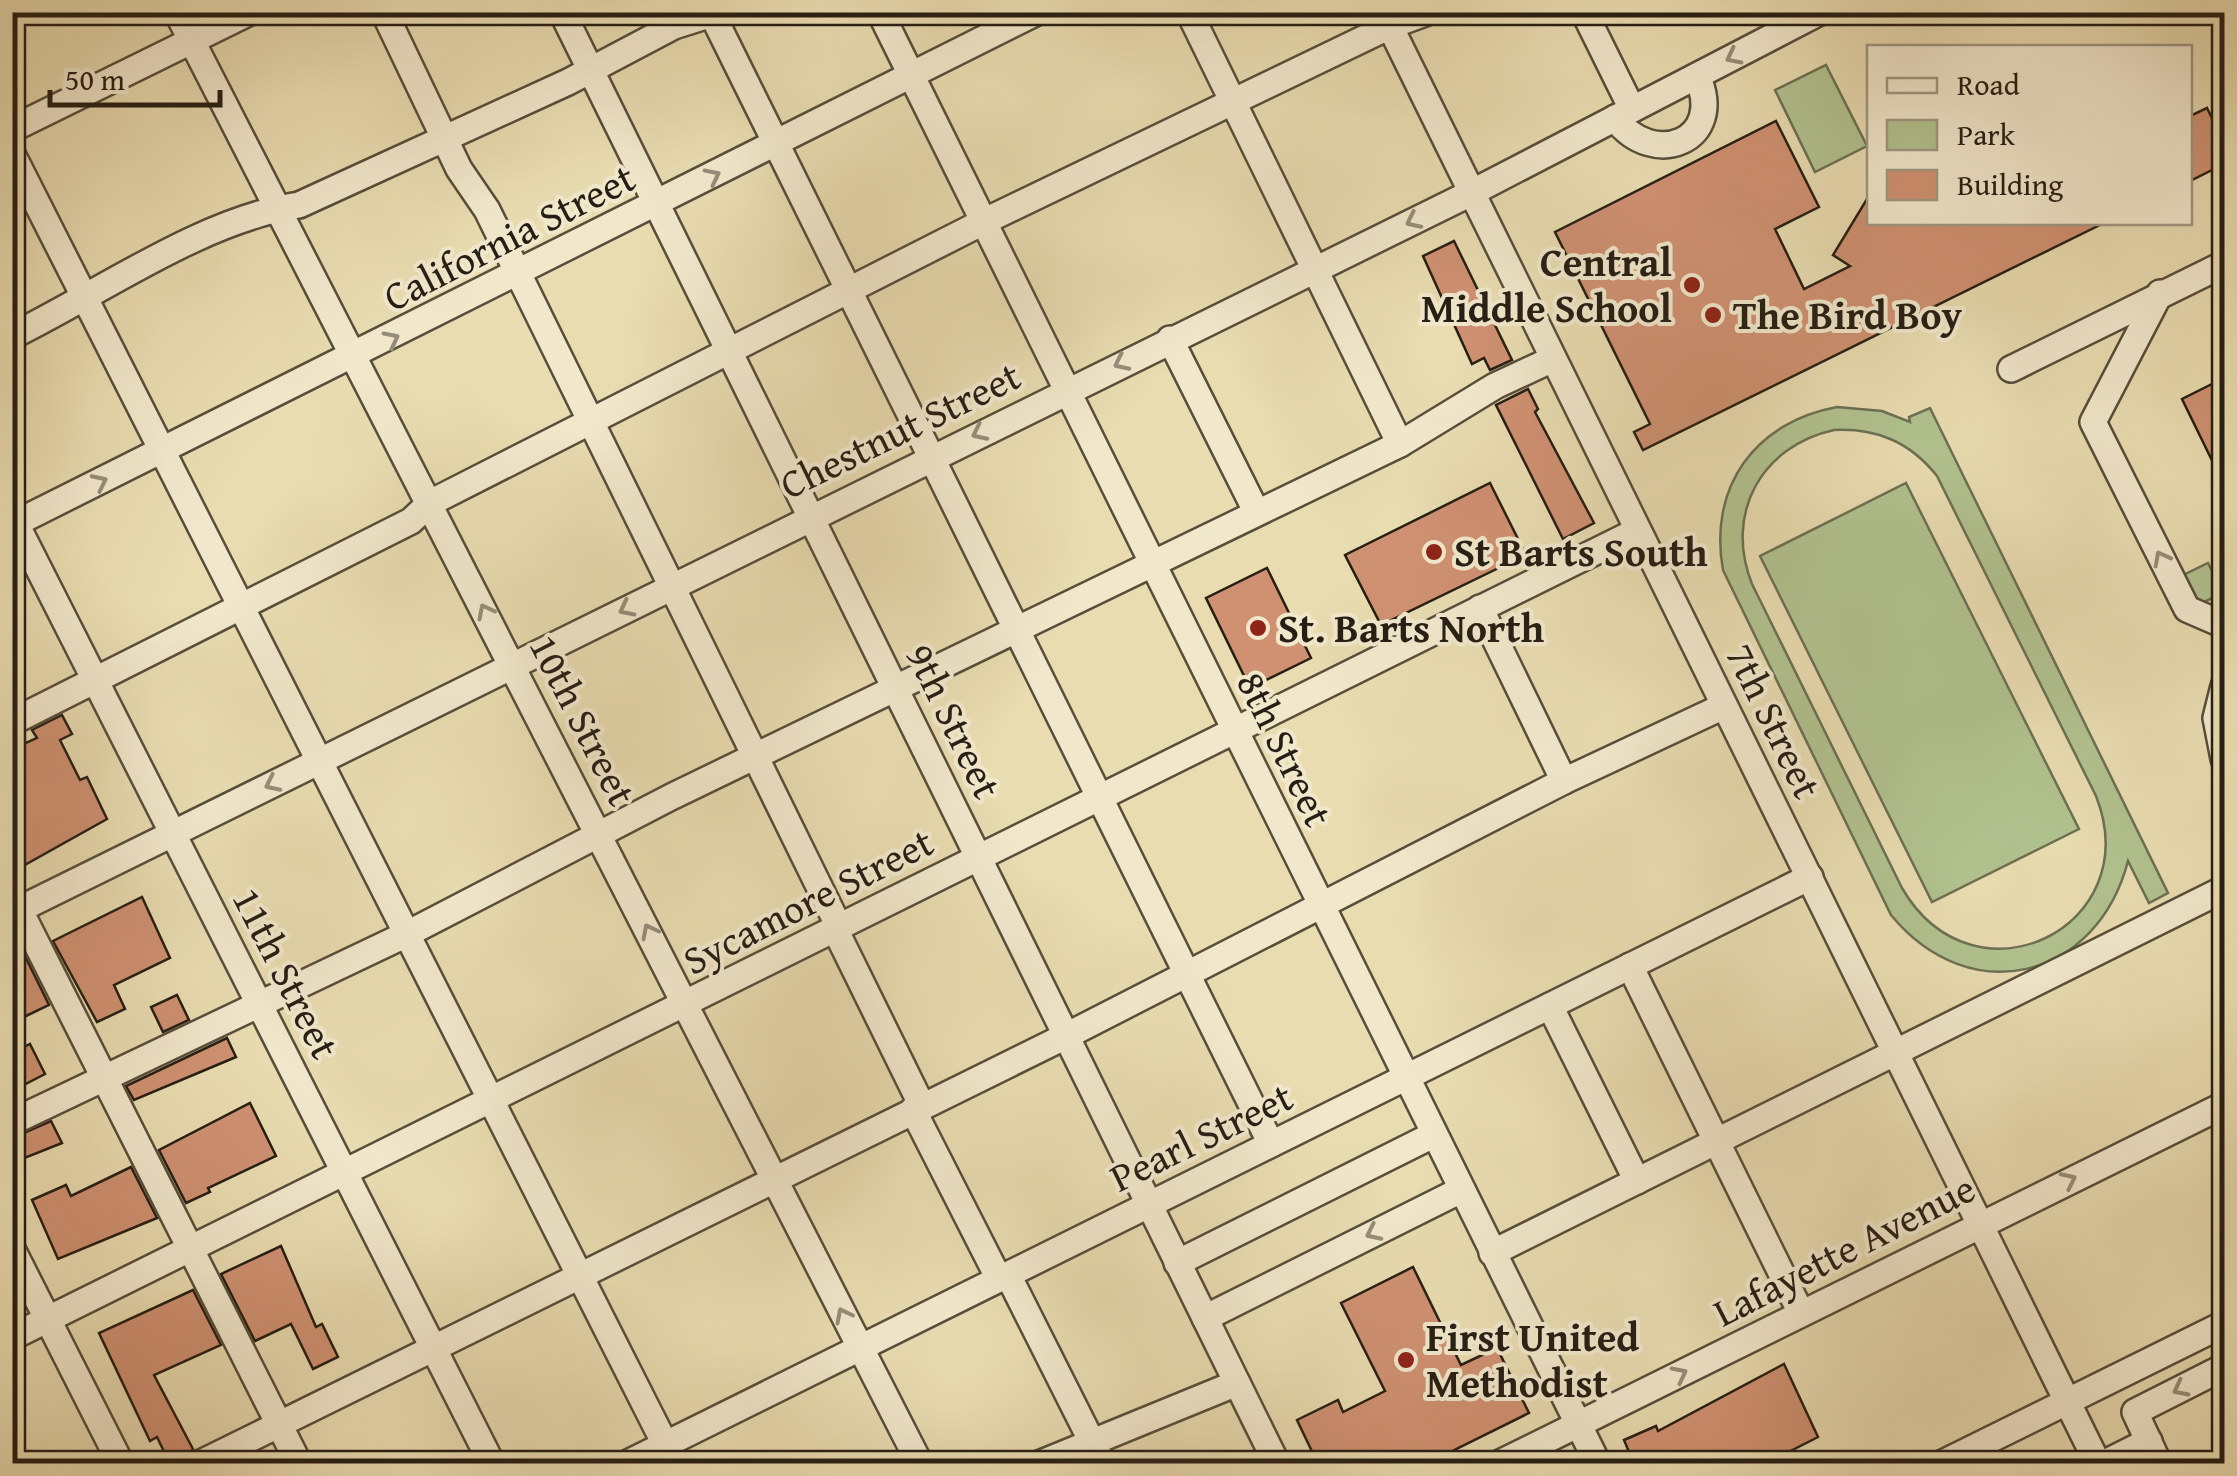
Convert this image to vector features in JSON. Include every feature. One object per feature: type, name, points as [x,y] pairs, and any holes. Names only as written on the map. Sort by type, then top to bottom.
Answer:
[{"type":"street","name":"10th Street","points":[[177,12],[920,1464]]},
{"type":"street","points":[[12,129],[250,12]]},
{"type":"street","points":[[384,12],[459,169],[487,210],[837,928],[918,1108],[1103,1464]]},
{"type":"street","name":"9th Street","points":[[562,12],[1277,1464]]},
{"type":"street","name":"8th Street","points":[[880,12],[1598,1464]]},
{"type":"street","name":"California Street","points":[[14,521],[354,357],[1037,12]]},
{"type":"street","points":[[1189,12],[1400,444]]},
{"type":"street","points":[[12,722],[411,521],[430,504],[983,222],[1233,102],[1387,19],[1428,12]]},
{"type":"street","points":[[1584,12],[1624,114],[1628,137],[1675,145],[1692,137],[1704,114],[1704,93],[1696,76]]},
{"type":"street","name":"Chestnut Street","points":[[15,906],[513,666],[1470,192],[1820,12]]},
{"type":"street","points":[[12,336],[156,259],[278,208],[299,205],[447,139],[674,26],[714,13],[774,144],[1017,628],[1184,976],[1271,1144]]},
{"type":"street","name":"7th Street","points":[[1387,19],[2100,1464]]},
{"type":"street","points":[[12,154],[83,301],[666,1444]]},
{"type":"street","points":[[2011,368],[2224,264]]},
{"type":"street","points":[[2160,293],[2093,422],[2188,609],[2224,625]]},
{"type":"street","points":[[1170,339],[1256,511]]},
{"type":"street","points":[[12,1122],[407,934],[460,903],[1151,560],[1400,444],[1495,386],[1552,359]]},
{"type":"street","name":"11th Street","points":[[14,521],[492,1464]]},
{"type":"street","name":"Sycamore Street","points":[[12,1338],[1637,530]]},
{"type":"street","points":[[1480,608],[1564,781]]},
{"type":"street","points":[[2224,686],[2216,718],[2224,759]]},
{"type":"street","points":[[199,1464],[664,1238],[774,1178],[1066,1036],[1564,781],[1724,706]]},
{"type":"street","name":"Pearl Street","points":[[626,1464],[1810,877]]},
{"type":"street","points":[[1492,1253],[2224,889]]},
{"type":"street","points":[[15,906],[299,1464]]},
{"type":"street","points":[[1630,966],[1714,1143],[1802,1313]]},
{"type":"street","points":[[1550,1006],[1637,1181]]},
{"type":"street","name":"Lafayette Avenue","points":[[1498,1464],[2224,1105]]},
{"type":"street","points":[[1178,1264],[1433,1136]]},
{"type":"street","points":[[1204,1318],[1460,1190]]},
{"type":"street","points":[[12,1249],[121,1464]]},
{"type":"street","points":[[1941,1464],[2224,1324]]},
{"type":"street","points":[[2100,1464],[2154,1452],[2135,1412],[2224,1367]]},
{"type":"street","points":[[1039,1464],[1237,1383]]},
{"type":"green space","points":[[1826,65],[1867,146],[1815,172],[1775,90]]},
{"type":"green space","points":[[1837,407],[1882,411],[1910,422],[1909,417],[1930,408],[2168,893],[2149,903],[2128,861],[2112,901],[2089,933],[2060,956],[2027,969],[1993,971],[1957,964],[1923,945],[1891,915],[1723,570],[1720,540],[1731,486],[1761,443],[1808,415]],"holes":[[[1850,430],[1878,435],[1904,446],[1937,476],[2096,796],[2106,843],[2098,884],[2076,916],[2046,938],[2009,948],[1970,944],[1933,925],[1902,888],[1752,584],[1744,558],[1743,533],[1746,509],[1755,487],[1786,451],[1808,438]]]},
{"type":"green space","points":[[1906,483],[2079,829],[1932,902],[1760,556]]},
{"type":"green space","points":[[2208,563],[2223,593],[2181,613],[2167,583]]},
{"type":"building","points":[[2207,108],[2224,143],[2224,164],[2192,180],[2192,115]]},
{"type":"building","name":"Central Middle School","points":[[1776,121],[1819,207],[1775,229],[1804,289],[1850,266],[1833,255],[1867,199],[1867,225],[2100,225],[1643,450],[1634,432],[1650,424],[1555,232]]},
{"type":"building","points":[[1454,241],[1512,360],[1490,370],[1484,358],[1472,364],[1423,256]]},
{"type":"building","points":[[2224,378],[2224,485],[2182,399]]},
{"type":"building","points":[[1528,389],[1538,409],[1535,412],[1594,523],[1563,539],[1496,405]]},
{"type":"building","name":"St Barts South","points":[[1490,483],[1523,549],[1510,555],[1513,561],[1381,625],[1345,555]]},
{"type":"building","name":"St. Barts North","points":[[1267,568],[1311,658],[1250,688],[1206,598]]},
{"type":"building","points":[[62,715],[72,734],[60,740],[80,780],[87,777],[107,819],[12,872],[12,804],[20,801],[12,785],[12,749],[37,738],[32,730]]},
{"type":"building","points":[[142,897],[170,958],[114,985],[125,1009],[97,1022],[53,941]]},
{"type":"building","points":[[23,952],[49,1005],[26,1016],[12,987],[12,980],[23,975],[14,956]]},
{"type":"building","points":[[177,995],[189,1020],[163,1032],[151,1007]]},
{"type":"building","points":[[227,1038],[236,1057],[134,1100],[126,1086]]},
{"type":"building","points":[[30,1044],[45,1074],[12,1091],[12,1053]]},
{"type":"building","points":[[250,1103],[276,1156],[208,1188],[210,1192],[186,1203],[159,1150]]},
{"type":"building","points":[[51,1121],[62,1143],[12,1163],[12,1138]]},
{"type":"building","points":[[131,1167],[157,1218],[58,1259],[32,1200],[66,1185],[71,1196]]},
{"type":"building","points":[[281,1246],[316,1327],[322,1324],[338,1357],[313,1369],[291,1324],[255,1341],[221,1274]]},
{"type":"building","name":"First United Methodist","points":[[1413,1267],[1461,1365],[1497,1348],[1529,1413],[1426,1464],[1318,1464],[1297,1420],[1338,1400],[1343,1412],[1385,1391],[1341,1303]]},
{"type":"building","points":[[193,1290],[221,1345],[154,1375],[193,1449],[183,1462],[170,1464],[157,1437],[150,1441],[99,1333]]},
{"type":"building","points":[[1784,1364],[1818,1437],[1765,1464],[1634,1464],[1624,1440],[1656,1426],[1658,1431]]},
{"type":"place","name":"Central Middle School","points":[[1692,285]]},
{"type":"place","name":"The Bird Boy","points":[[1713,315]]},
{"type":"place","name":"St Barts South","points":[[1434,552]]},
{"type":"place","name":"St. Barts North","points":[[1258,628]]},
{"type":"place","name":"First United Methodist","points":[[1406,1360]]}]
